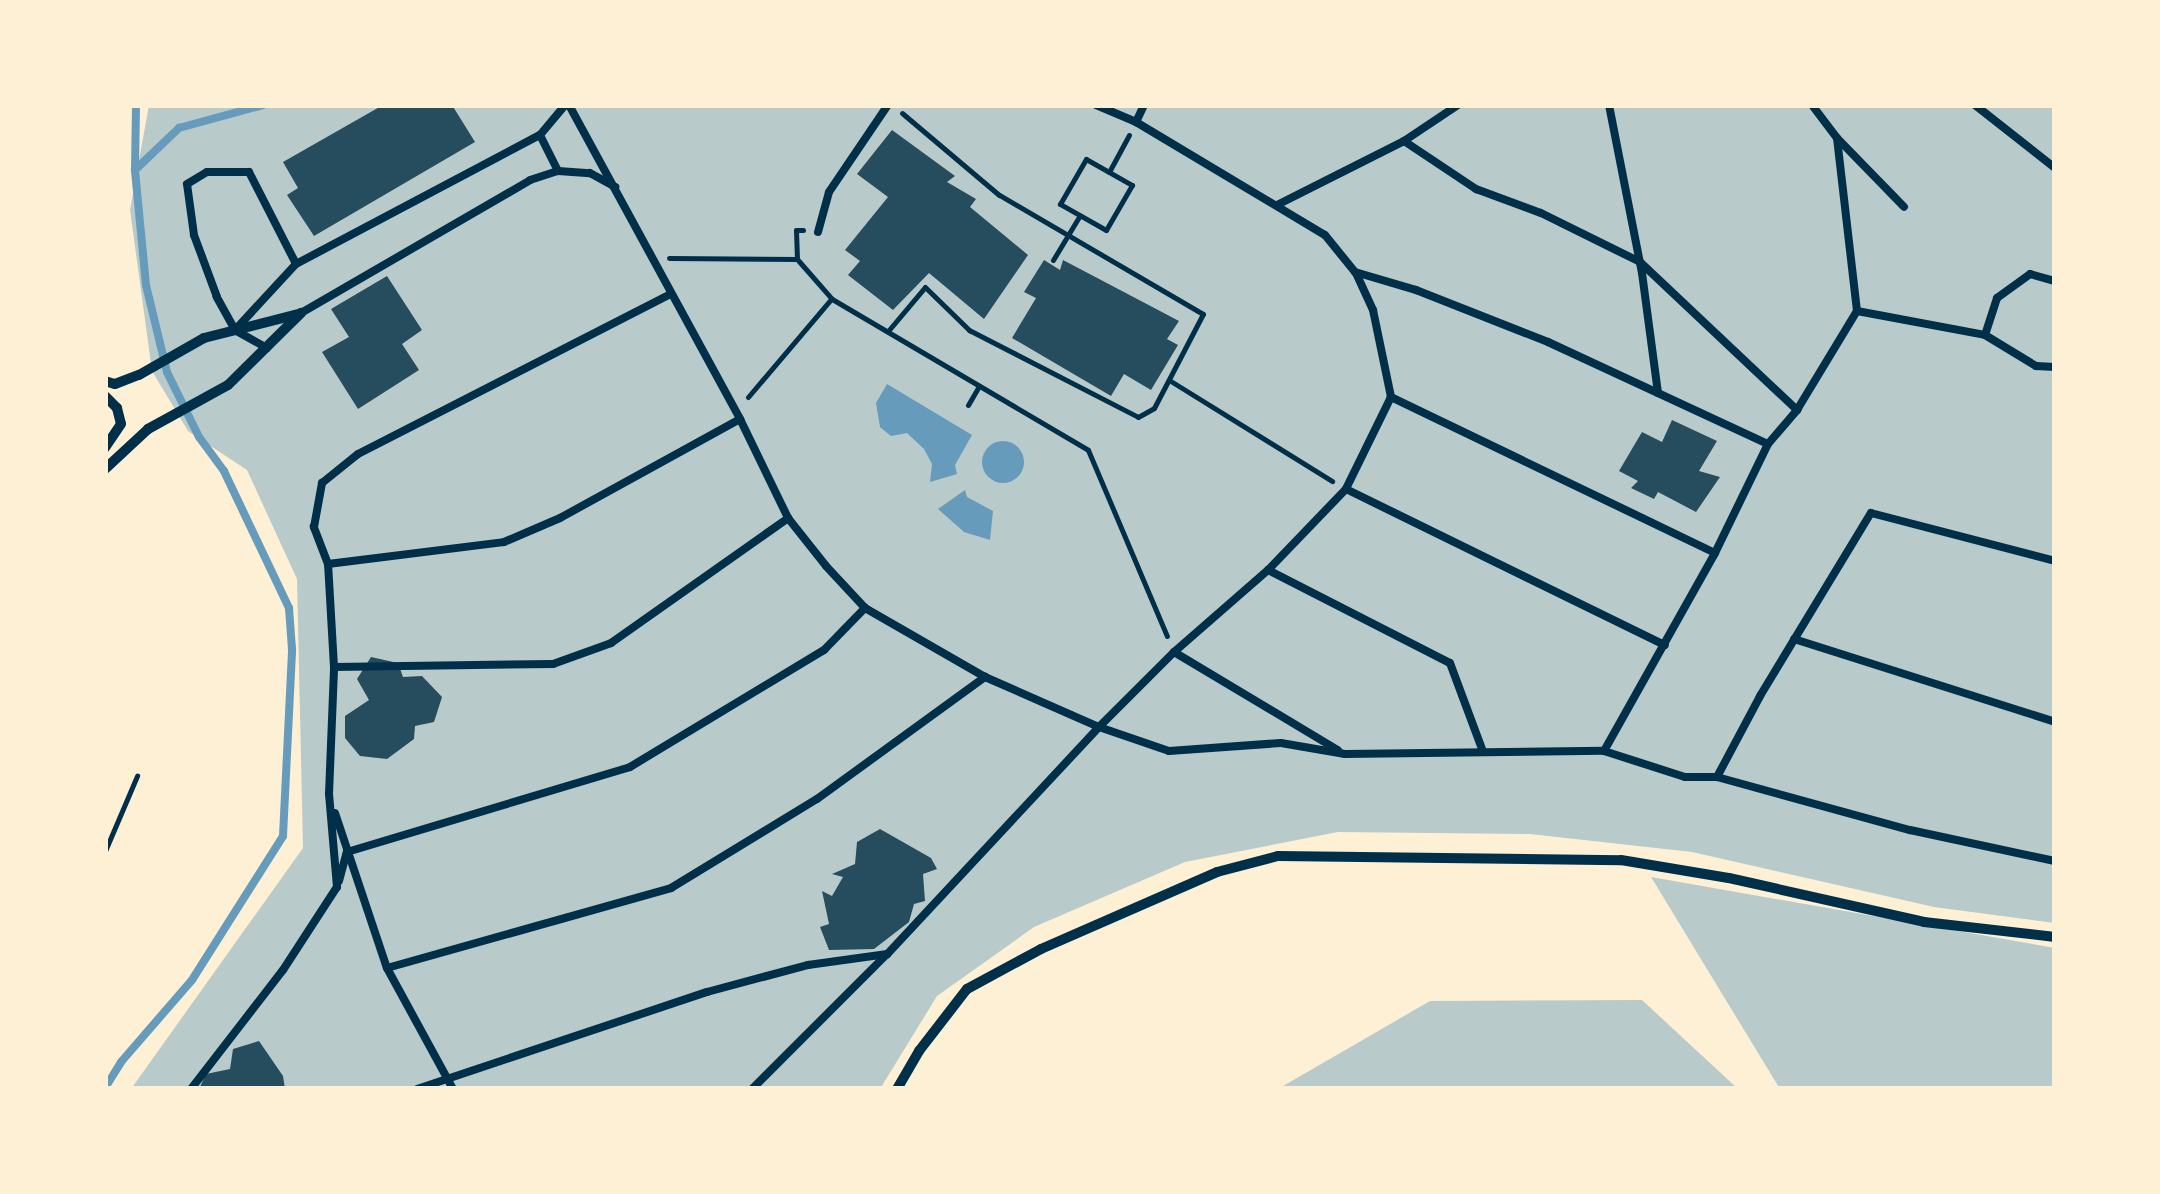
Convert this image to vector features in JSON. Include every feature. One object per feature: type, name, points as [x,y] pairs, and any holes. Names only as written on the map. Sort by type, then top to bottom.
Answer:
[{"type":"street","points":[[105,466],[118,434],[117,408],[107,388],[192,343],[301,313]]},
{"type":"street","points":[[105,466],[148,430],[228,385],[301,313]]},
{"type":"street","points":[[105,448],[118,434]]},
{"type":"street","points":[[898,1089],[919,1051],[967,990],[1042,950],[1217,872],[1278,856],[1621,860],[1729,878],[1924,922],[2055,937]]},
{"type":"lane","points":[[235,330],[296,264],[540,135],[567,105],[738,415],[788,518],[864,608],[986,677],[1099,727],[1169,751],[1282,743],[1345,754],[1604,751],[1685,777],[1718,777],[1910,830],[2055,861]]},
{"type":"lane","points":[[818,232],[829,192],[890,105]]},
{"type":"lane","points":[[752,1089],[887,954],[1099,727],[1174,652],[1268,570],[1346,490],[1391,398],[1373,310],[1356,272],[1325,235],[1136,122],[1096,105]]},
{"type":"lane","points":[[1136,122],[1144,105]]},
{"type":"lane","points":[[1278,205],[1404,141],[1458,105]]},
{"type":"lane","points":[[1610,105],[1640,262],[1658,393]]},
{"type":"lane","points":[[1812,105],[1836,138],[1904,208]]},
{"type":"lane","points":[[1976,105],[2055,168]]},
{"type":"lane","points":[[540,135],[558,171]]},
{"type":"lane","points":[[1604,751],[1715,553],[1768,444],[1796,410],[1857,311],[1836,138]]},
{"type":"lane","points":[[1404,141],[1476,189],[1541,213],[1640,262],[1796,410]]},
{"type":"lane","points":[[301,313],[530,180],[558,171],[590,173],[615,187]]},
{"type":"lane","points":[[267,348],[235,330],[194,235],[186,184],[207,172],[249,172],[296,264]]},
{"type":"lane","points":[[1356,272],[1416,290],[1548,342],[1768,444]]},
{"type":"lane","points":[[1985,335],[1998,298],[2030,274],[2055,281]]},
{"type":"lane","points":[[338,886],[329,794],[334,667],[328,564],[314,527],[322,483],[358,454],[670,294]]},
{"type":"lane","points":[[1857,311],[1985,335],[2036,366],[2055,367]]},
{"type":"lane","points":[[1391,398],[1715,553]]},
{"type":"lane","points":[[328,564],[504,542],[560,518],[738,415]]},
{"type":"lane","points":[[1346,490],[1665,645]]},
{"type":"lane","points":[[1718,777],[1871,513],[2055,561]]},
{"type":"lane","points":[[334,667],[552,664],[611,643],[788,518]]},
{"type":"lane","points":[[1268,570],[1450,663],[1482,750]]},
{"type":"lane","points":[[347,852],[630,767],[824,650],[864,608]]},
{"type":"lane","points":[[1794,640],[2055,722]]},
{"type":"lane","points":[[1174,652],[1345,754]]},
{"type":"lane","points":[[387,968],[671,888],[816,800],[986,677]]},
{"type":"lane","points":[[329,794],[387,968],[453,1089]]},
{"type":"lane","points":[[191,1089],[283,970],[338,886],[347,852]]},
{"type":"lane","points":[[416,1089],[708,992],[808,965],[887,954]]},
{"type":"path","points":[[888,331],[925,288],[970,330],[1138,417],[1154,408],[1203,314],[999,195],[890,105]]},
{"type":"path","points":[[1108,172],[1136,122]]},
{"type":"path","points":[[1086,159],[1108,172],[1132,185],[1106,230],[1060,204],[1086,159]]},
{"type":"path","points":[[1054,260],[1080,215]]},
{"type":"path","points":[[796,230],[797,259],[832,299],[1088,450],[1174,652]]},
{"type":"path","points":[[651,258],[797,259]]},
{"type":"path","points":[[738,415],[832,299]]},
{"type":"path","points":[[1168,380],[1346,490]]},
{"type":"path","points":[[968,405],[980,386]]},
{"type":"path","points":[[105,851],[137,776]]},
{"type":"shaded area","points":[[149,105],[2055,105],[2055,923],[1934,907],[1692,852],[1530,834],[1338,832],[1185,862],[1034,927],[937,996],[880,1089],[131,1089],[303,848],[297,579],[247,470],[188,431],[152,371],[130,210]]},
{"type":"shaded area","points":[[1651,877],[2055,948],[2055,1089],[1780,1089]]},
{"type":"shaded area","points":[[1642,1000],[1738,1089],[1278,1089],[1430,1001]]},
{"type":"water","points":[[887,384],[972,435],[955,465],[957,474],[930,482],[932,464],[924,449],[907,433],[891,436],[880,427],[876,403]]},
{"type":"water","points":[[1003,441],[1018,447],[1024,462],[1018,477],[1003,483],[988,477],[982,462],[988,447]]},
{"type":"water","points":[[965,490],[967,497],[993,511],[990,540],[964,532],[938,509]]},
{"type":"building","points":[[383,105],[452,105],[475,142],[314,236],[287,195],[298,188],[283,162]]},
{"type":"building","points":[[892,130],[955,176],[947,182],[976,199],[970,207],[1028,255],[984,319],[929,273],[893,310],[848,275],[860,261],[845,250],[888,197],[857,174]]},
{"type":"building","points":[[1044,260],[1060,270],[1063,260],[1179,321],[1167,339],[1178,345],[1151,390],[1124,374],[1111,396],[1012,338],[1036,298],[1024,292]]},
{"type":"building","points":[[387,276],[422,330],[402,344],[419,370],[358,409],[322,352],[349,337],[331,309]]},
{"type":"building","points":[[1672,420],[1717,441],[1699,471],[1720,477],[1696,512],[1658,492],[1654,499],[1631,488],[1638,481],[1619,471],[1642,432],[1662,442]]},
{"type":"building","points":[[371,657],[398,663],[403,677],[422,676],[442,697],[434,722],[415,726],[414,739],[387,759],[360,756],[345,738],[345,716],[369,700],[357,679]]},
{"type":"building","points":[[880,829],[931,858],[937,869],[923,874],[925,901],[914,904],[909,922],[874,949],[829,950],[820,927],[829,924],[822,891],[832,896],[843,877],[832,874],[855,864],[857,842]]},
{"type":"building","points":[[259,1041],[283,1076],[285,1089],[199,1089],[206,1074],[230,1069],[233,1049]]},
{"type":"waterway","points":[[135,170],[136,105]]},
{"type":"waterway","points":[[105,1088],[121,1062],[192,980],[283,836],[292,649],[289,608],[224,471],[199,437],[167,372],[146,285],[135,170],[179,128],[263,105]]}]
